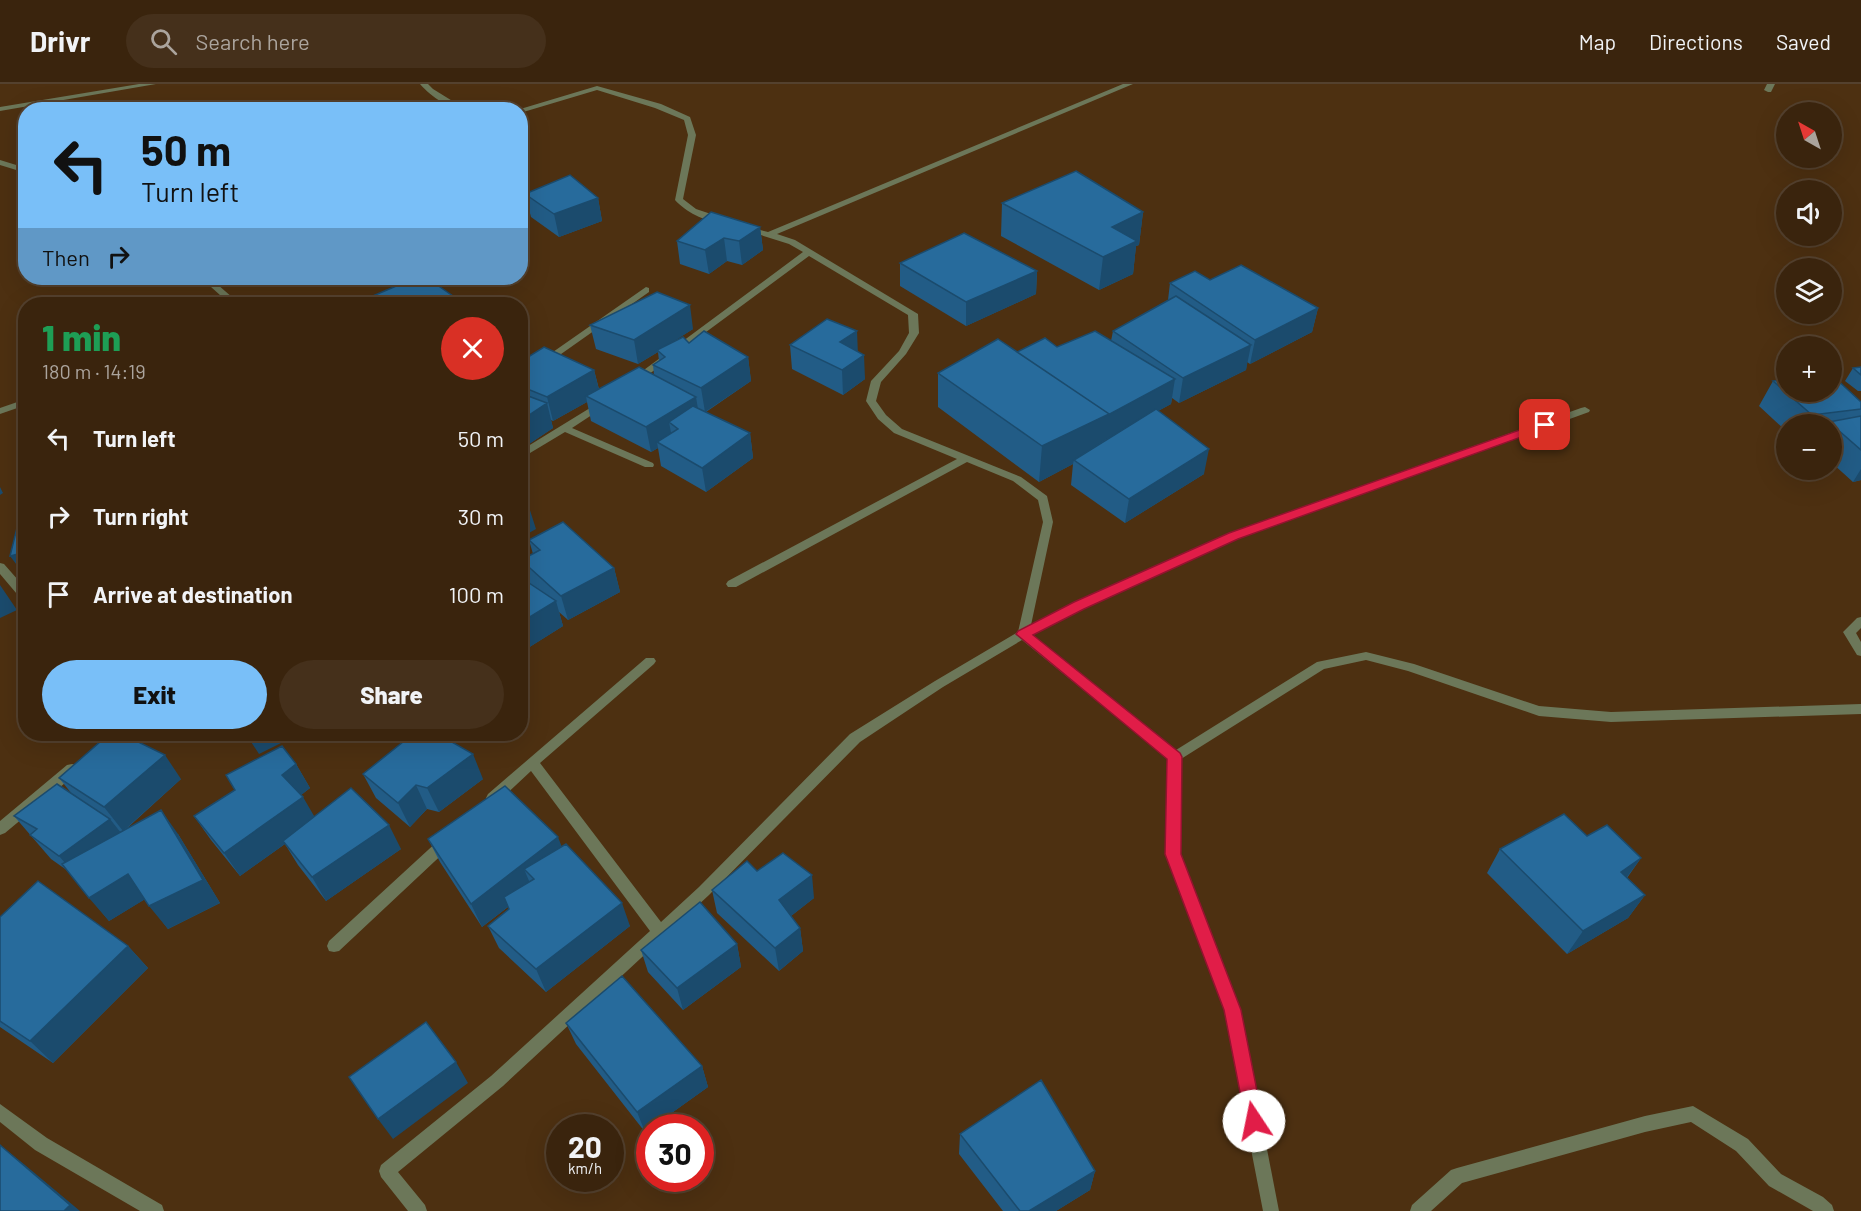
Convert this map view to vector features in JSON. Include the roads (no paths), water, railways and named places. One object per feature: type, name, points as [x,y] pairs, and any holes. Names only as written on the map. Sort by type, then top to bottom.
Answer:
[{"type":"street","points":[[43,102],[152,84]]},
{"type":"street","points":[[424,84],[430,91],[450,102]]},
{"type":"street","points":[[768,235],[1129,84]]},
{"type":"street","points":[[528,109],[597,88],[658,106],[687,119],[692,135],[679,200],[693,211],[792,242],[913,314],[914,333],[903,352],[876,381],[871,400],[882,417],[898,431],[1017,479],[1043,498],[1048,522],[1023,634]]},
{"type":"street","points":[[0,109],[18,106]]},
{"type":"street","points":[[0,162],[18,168]]},
{"type":"street","points":[[0,171],[14,167]]},
{"type":"street","points":[[626,386],[808,252]]},
{"type":"street","points":[[213,285],[227,297]]},
{"type":"street","points":[[528,374],[646,290]]},
{"type":"street","points":[[528,451],[608,399]]},
{"type":"street","points":[[0,411],[18,405]]},
{"type":"street","points":[[419,1211],[387,1171],[496,1081],[704,891],[855,738],[1023,634],[1233,536],[1585,410]]},
{"type":"street","points":[[564,428],[649,465]]},
{"type":"street","points":[[732,584],[965,459]]},
{"type":"street","points":[[0,567],[18,588]]},
{"type":"street","points":[[1861,621],[1849,632],[1861,652]]},
{"type":"street","points":[[1023,634],[1174,757]]},
{"type":"street","points":[[1174,757],[1321,665],[1366,656],[1410,667],[1539,711],[1611,717],[1861,709]]},
{"type":"street","points":[[481,810],[532,762],[650,662]]},
{"type":"street","points":[[1174,757],[1173,854],[1232,1010],[1271,1211]]},
{"type":"street","points":[[532,762],[659,932]]},
{"type":"street","points":[[0,829],[79,763]]},
{"type":"street","points":[[334,946],[455,834]]},
{"type":"street","points":[[0,1112],[41,1144],[156,1211]]},
{"type":"street","points":[[1418,1211],[1457,1176],[1645,1124],[1693,1114],[1742,1145],[1775,1180],[1826,1211]]}]
